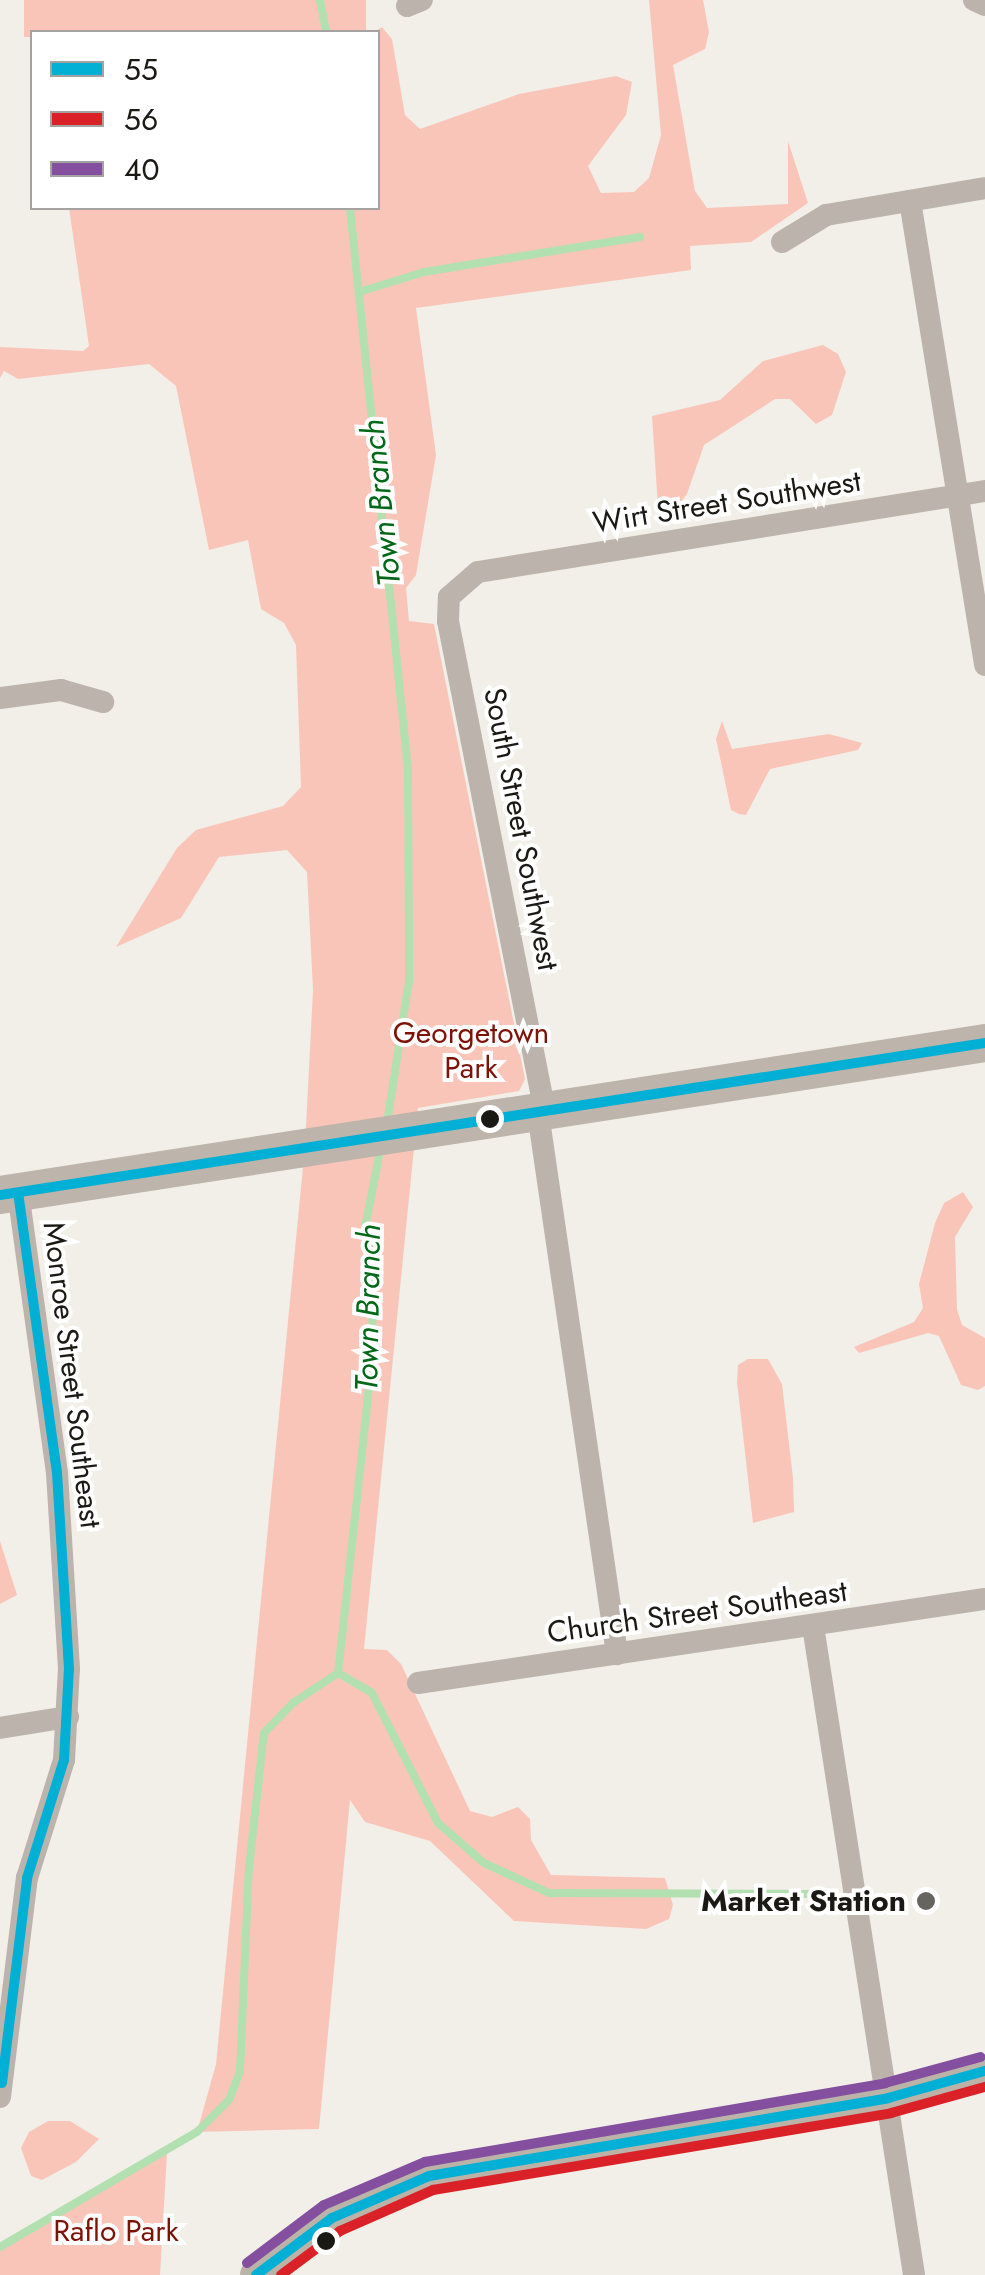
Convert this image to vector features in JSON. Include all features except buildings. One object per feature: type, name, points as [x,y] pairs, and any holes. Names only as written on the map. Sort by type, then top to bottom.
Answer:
[{"type":"main road","points":[[9,1194],[985,1043]]},
{"type":"street","points":[[974,0],[985,5]]},
{"type":"street","points":[[782,242],[826,214],[985,188]]},
{"type":"street","points":[[910,201],[985,665]]},
{"type":"street","name":"Wirt Street Southwest","points":[[478,572],[985,491]]},
{"type":"street","name":"South Street Southwest","points":[[478,572],[449,597],[448,621],[542,1112],[617,1654]]},
{"type":"street","points":[[0,698],[61,690],[103,702]]},
{"type":"street","name":"Monroe Street Southeast","points":[[0,2097],[27,1878],[64,1760],[68,1717],[68,1605],[57,1473],[9,1194]]},
{"type":"street","name":"Church Street Southeast","points":[[418,1683],[985,1600]]},
{"type":"street","points":[[813,1626],[914,2275]]},
{"type":"street","points":[[0,1728],[68,1717]]},
{"type":"street","points":[[256,2275],[332,2218],[445,2172],[888,2098],[985,2071]]},
{"type":"green space","points":[[24,0],[366,0],[366,30],[30,30],[30,37],[24,37]]},
{"type":"green space","name":"Georgetown Park","points":[[649,0],[703,0],[709,32],[705,49],[673,65],[695,191],[707,208],[788,204],[788,141],[808,203],[751,242],[690,246],[691,270],[416,308],[436,455],[416,575],[406,588],[409,621],[434,624],[525,1079],[519,1091],[418,1108],[364,1649],[387,1650],[401,1664],[470,1811],[492,1817],[518,1807],[530,1819],[531,1840],[551,1875],[665,1878],[673,1905],[669,1919],[646,1929],[514,1921],[430,1841],[365,1822],[350,1800],[319,2129],[197,2132],[216,2064],[305,1146],[313,990],[307,872],[287,850],[219,857],[181,918],[116,947],[177,848],[196,830],[283,806],[301,787],[296,645],[284,623],[261,609],[248,540],[209,550],[176,386],[149,364],[18,379],[4,371],[0,378],[0,347],[83,351],[89,346],[69,210],[380,210],[377,30],[382,27],[392,39],[405,115],[420,129],[519,94],[616,76],[632,82],[626,115],[588,166],[601,193],[634,192],[649,178],[661,135]]},
{"type":"green space","points":[[823,345],[838,354],[846,372],[832,415],[816,424],[790,399],[775,399],[704,445],[687,494],[679,504],[658,507],[652,416],[720,400],[763,361]]},
{"type":"green space","points":[[722,721],[732,749],[829,734],[862,743],[858,750],[770,769],[746,815],[739,814],[731,810],[716,739]]},
{"type":"green space","points":[[963,1192],[973,1207],[955,1237],[957,1309],[962,1325],[985,1338],[985,1386],[978,1390],[961,1385],[939,1336],[928,1333],[859,1353],[854,1347],[914,1322],[923,1308],[919,1284],[935,1223],[944,1203]]},
{"type":"green space","points":[[748,1359],[768,1359],[782,1384],[793,1478],[794,1512],[753,1523],[737,1382],[738,1365]]},
{"type":"green space","points":[[0,1541],[17,1595],[0,1604]]},
{"type":"green space","points":[[48,2121],[70,2121],[99,2139],[76,2162],[42,2180],[31,2176],[21,2148],[29,2132]]},
{"type":"green space","name":"Raflo Park","points":[[167,2153],[160,2275],[0,2275],[0,2247]]},
{"type":"waterway","name":"Town Branch","points":[[320,0],[326,30]]},
{"type":"waterway","name":"Town Branch","points":[[350,210],[408,769],[409,981],[387,1123]]},
{"type":"waterway","points":[[359,292],[424,272],[640,237]]},
{"type":"waterway","name":"Town Branch","points":[[0,2247],[197,2132],[229,2100],[240,2071],[249,1868],[264,1733],[293,1703],[338,1673],[371,1370],[374,1274],[365,1228],[381,1146]]},
{"type":"waterway","points":[[338,1673],[372,1693],[438,1823],[484,1863],[549,1893],[825,1894]]},
{"type":"transit line","name":"55","points":[[0,1195],[985,1043]]},
{"type":"transit line","name":"55","points":[[2,2083],[27,1878],[64,1760],[69,1669],[57,1473],[18,1193]]},
{"type":"transit line","name":"40","points":[[247,2263],[324,2205],[425,2162],[885,2083],[981,2057]]},
{"type":"transit line","name":"55","points":[[256,2275],[332,2218],[429,2176],[888,2098],[985,2071]]},
{"type":"transit line","name":"56","points":[[281,2275],[340,2231],[433,2190],[891,2113],[985,2087]]},
{"type":"place","name":"Market Station","points":[[926,1901]]}]
